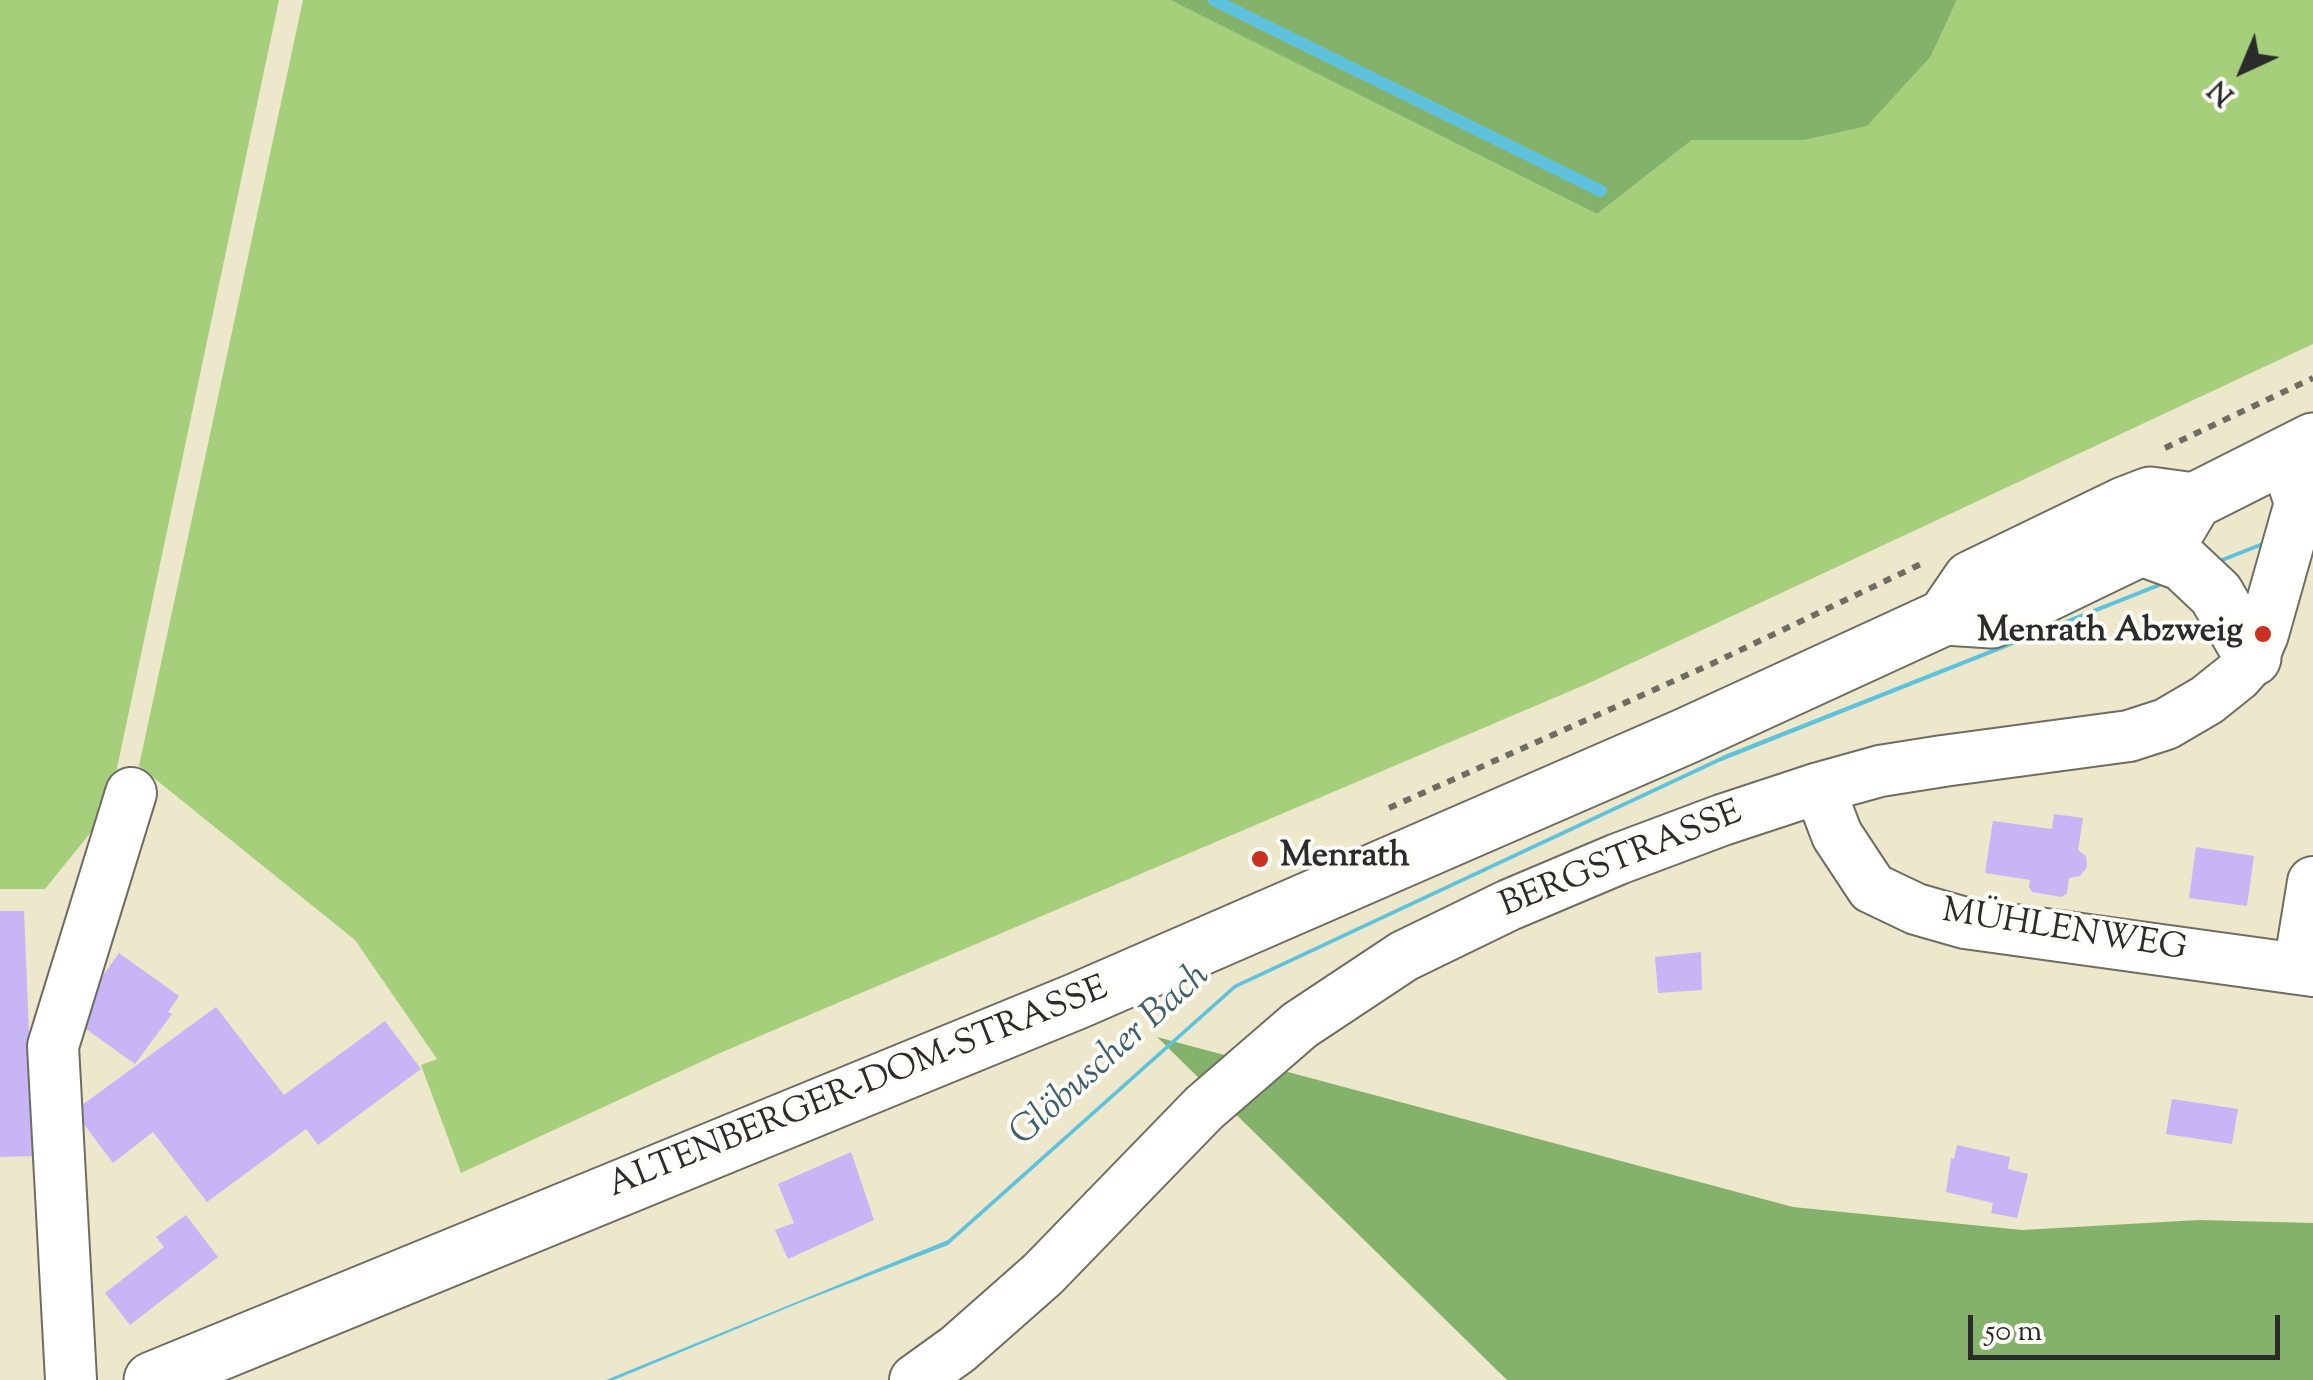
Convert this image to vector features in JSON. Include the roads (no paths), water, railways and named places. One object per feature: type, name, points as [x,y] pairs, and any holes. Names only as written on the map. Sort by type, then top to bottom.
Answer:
[{"type":"main road","name":"ALTENBERGER-DOM-STRASSE","points":[[152,1380],[1076,1001],[1686,736],[1944,617],[1992,620],[2176,531],[2194,501],[2298,448]]},
{"type":"main road","name":"ALTENBERGER-DOM-STRASSE","points":[[1944,617],[1972,579],[2124,506],[2150,496],[2194,501]]},
{"type":"main road","points":[[2142,548],[2184,563],[2216,594],[2253,658]]},
{"type":"street","name":"BERGSTRASSE","points":[[915,1380],[958,1349],[1043,1274],[1218,1096],[1300,1025],[1404,956],[1509,905],[1618,859],[1819,788],[1943,760],[2129,736],[2166,724],[2207,700],[2253,658],[2264,634],[2300,503],[2298,448]]},
{"type":"street","name":"MÜHLENWEG","points":[[1819,788],[1838,836],[1872,888],[1916,909],[1965,922],[2306,969]]},
{"type":"street","points":[[71,1380],[52,1046],[131,792]]},
{"type":"street","points":[[2306,969],[2313,882]]},
{"type":"water","name":"Glöbuscher Bach","points":[[2313,522],[2313,526],[1719,762],[1236,988],[948,1245],[606,1380],[948,1240],[1234,985],[1727,754]]},
{"type":"waterway","points":[[1214,0],[1601,191]]},
{"type":"place","name":"Menrath Abzweig","points":[[2263,634]]},
{"type":"place","name":"Menrath","points":[[1260,859]]}]
